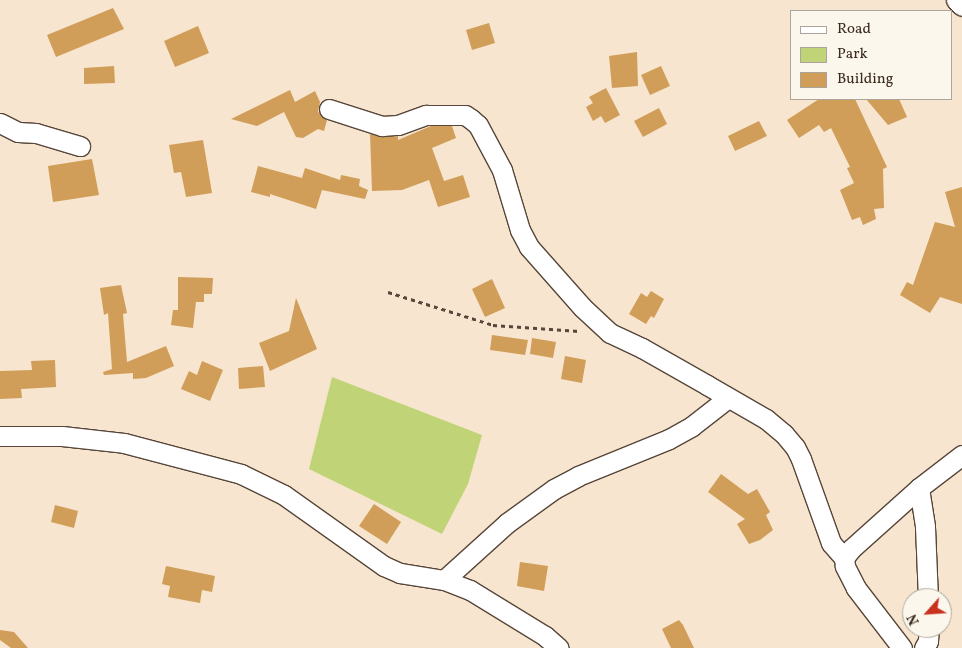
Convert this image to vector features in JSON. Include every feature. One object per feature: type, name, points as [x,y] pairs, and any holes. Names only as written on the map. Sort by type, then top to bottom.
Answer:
[{"type":"street","points":[[956,0],[962,6]]},
{"type":"street","points":[[329,109],[382,126],[398,124],[426,115],[465,115],[478,125],[502,170],[520,230],[529,247],[582,307],[610,333],[649,352],[766,419],[795,446],[831,543],[844,558],[845,566],[856,588],[902,648]]},
{"type":"street","points":[[0,123],[18,132],[36,133],[80,146]]},
{"type":"street","points":[[444,580],[507,523],[554,488],[578,476],[669,439],[692,426],[728,398]]},
{"type":"street","points":[[0,436],[62,436],[124,443],[241,474],[284,495],[384,566],[400,573],[444,580],[470,590],[545,636],[559,648]]},
{"type":"street","points":[[844,558],[851,549],[919,488],[962,455]]},
{"type":"street","points":[[919,488],[924,526],[927,588]]},
{"type":"path","points":[[388,292],[493,325],[610,333]]},
{"type":"green space","points":[[332,377],[482,435],[468,484],[442,534],[309,469]]},
{"type":"building","points":[[113,8],[124,29],[56,57],[47,35]]},
{"type":"building","points":[[489,23],[495,43],[472,50],[466,30]]},
{"type":"building","points":[[198,26],[209,53],[175,67],[164,41]]},
{"type":"building","points":[[637,52],[638,86],[612,88],[609,56]]},
{"type":"building","points":[[114,66],[115,83],[84,84],[84,68]]},
{"type":"building","points":[[661,66],[670,86],[650,95],[641,75]]},
{"type":"building","points":[[606,88],[620,115],[605,123],[601,116],[593,121],[586,107],[593,103],[589,97]]},
{"type":"building","points":[[290,90],[295,102],[315,91],[320,102],[318,112],[327,120],[324,131],[318,129],[303,138],[296,137],[284,112],[257,126],[231,119]]},
{"type":"building","points":[[817,100],[855,100],[887,167],[883,169],[884,208],[874,209],[876,219],[863,225],[860,217],[852,220],[840,190],[854,183],[847,168],[850,167],[831,128],[824,132],[819,125],[799,138],[787,120]]},
{"type":"building","points":[[867,100],[899,100],[907,117],[888,125]]},
{"type":"building","points":[[659,108],[667,124],[643,137],[634,121]]},
{"type":"building","points":[[759,121],[767,136],[735,151],[728,136]]},
{"type":"building","points":[[431,126],[452,126],[456,138],[432,148],[444,181],[463,175],[470,197],[438,207],[429,180],[402,190],[372,191],[370,134],[382,137],[398,136],[398,140]]},
{"type":"building","points":[[203,140],[212,193],[186,197],[181,172],[174,173],[169,145]]},
{"type":"building","points":[[92,159],[99,195],[53,202],[48,166]]},
{"type":"building","points":[[258,166],[302,178],[305,168],[340,180],[341,175],[360,179],[359,186],[368,190],[365,199],[322,190],[316,209],[270,194],[270,197],[251,192]]},
{"type":"building","points":[[962,187],[962,304],[940,297],[930,313],[900,295],[907,282],[913,285],[935,222],[955,227],[945,192]]},
{"type":"building","points":[[178,277],[213,278],[212,294],[204,294],[204,302],[196,302],[193,328],[171,325],[173,310],[178,310]]},
{"type":"building","points":[[492,279],[505,308],[485,317],[472,289]]},
{"type":"building","points":[[121,285],[127,313],[123,314],[127,362],[166,346],[174,366],[146,378],[133,379],[133,373],[104,375],[103,372],[112,369],[108,313],[104,315],[100,288]]},
{"type":"building","points":[[651,291],[664,299],[654,318],[651,316],[646,324],[629,314],[641,293],[647,297]]},
{"type":"building","points":[[296,298],[317,349],[270,371],[259,343],[289,331]]},
{"type":"building","points":[[492,335],[528,340],[525,355],[490,350]]},
{"type":"building","points":[[532,338],[556,342],[553,358],[530,354]]},
{"type":"building","points":[[565,356],[586,360],[582,383],[561,379]]},
{"type":"building","points":[[55,360],[56,387],[21,389],[22,398],[0,399],[0,371],[32,370],[31,361]]},
{"type":"building","points":[[202,361],[223,370],[210,401],[181,389],[189,371],[197,375]]},
{"type":"building","points":[[263,366],[265,387],[239,389],[238,368]]},
{"type":"building","points":[[721,474],[748,494],[757,489],[770,512],[766,515],[773,530],[760,540],[749,544],[737,524],[745,519],[708,492]]},
{"type":"building","points":[[374,504],[401,522],[387,544],[359,526]]},
{"type":"building","points":[[55,505],[78,511],[74,528],[51,522]]},
{"type":"building","points":[[520,562],[548,566],[544,591],[517,586]]},
{"type":"building","points":[[166,566],[215,576],[212,592],[202,590],[200,603],[168,597],[170,586],[162,584]]},
{"type":"building","points":[[679,620],[694,648],[671,648],[662,629]]},
{"type":"building","points":[[0,630],[14,632],[28,648],[11,648],[0,640]]}]
